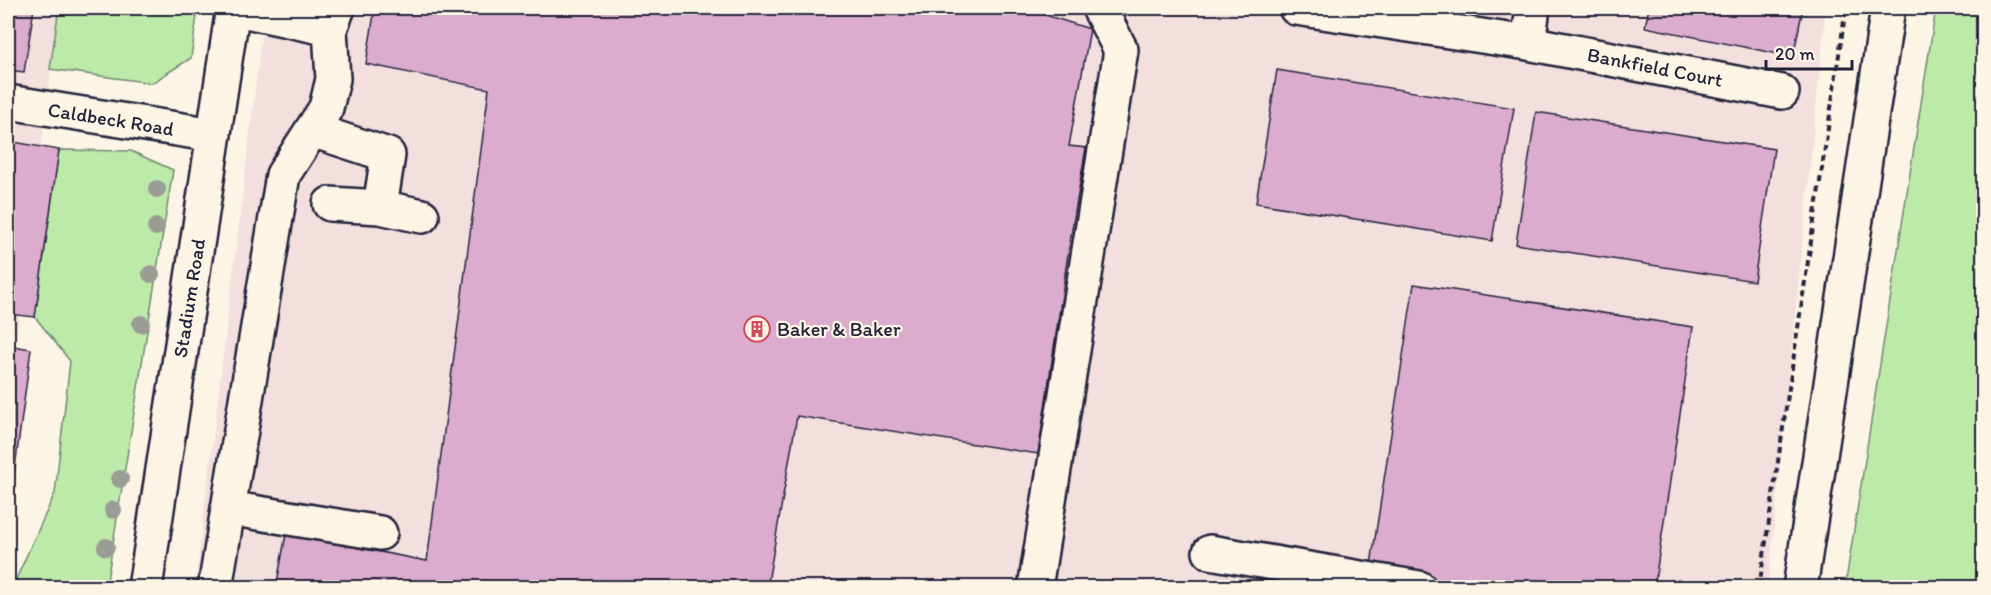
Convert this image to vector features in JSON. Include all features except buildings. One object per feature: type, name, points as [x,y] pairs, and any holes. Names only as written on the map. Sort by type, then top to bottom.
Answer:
[{"type":"street","points":[[215,588],[283,175],[326,108],[333,79],[334,18],[232,8]]},
{"type":"street","name":"Stadium Road","points":[[145,588],[232,8]]},
{"type":"street","points":[[1035,588],[1121,50],[1099,8]]},
{"type":"street","name":"Bankfield Court","points":[[1296,8],[1528,43],[1782,92]]},
{"type":"street","points":[[1528,43],[1533,8]]},
{"type":"street","points":[[1800,588],[1888,8]]},
{"type":"street","name":"Caldbeck Road","points":[[8,102],[214,135]]},
{"type":"street","points":[[312,130],[387,154],[380,207]]},
{"type":"street","points":[[330,204],[380,207],[422,216]]},
{"type":"street","points":[[228,508],[380,533]]},
{"type":"street","points":[[1210,552],[1419,588]]},
{"type":"path","points":[[1759,588],[1846,8]]},
{"type":"shaded area","points":[[8,8],[59,8],[8,406]]},
{"type":"shaded area","points":[[265,8],[1826,8],[1768,587],[195,588]]},
{"type":"green space","points":[[59,8],[198,8],[191,58],[152,83],[50,69]]},
{"type":"green space","points":[[1936,8],[1983,8],[1983,587],[1845,587]]},
{"type":"green space","points":[[59,150],[131,151],[173,170],[106,587],[12,588],[55,493],[70,361],[35,317]]},
{"type":"place","name":"Baker & Baker","points":[[757,329]]}]
